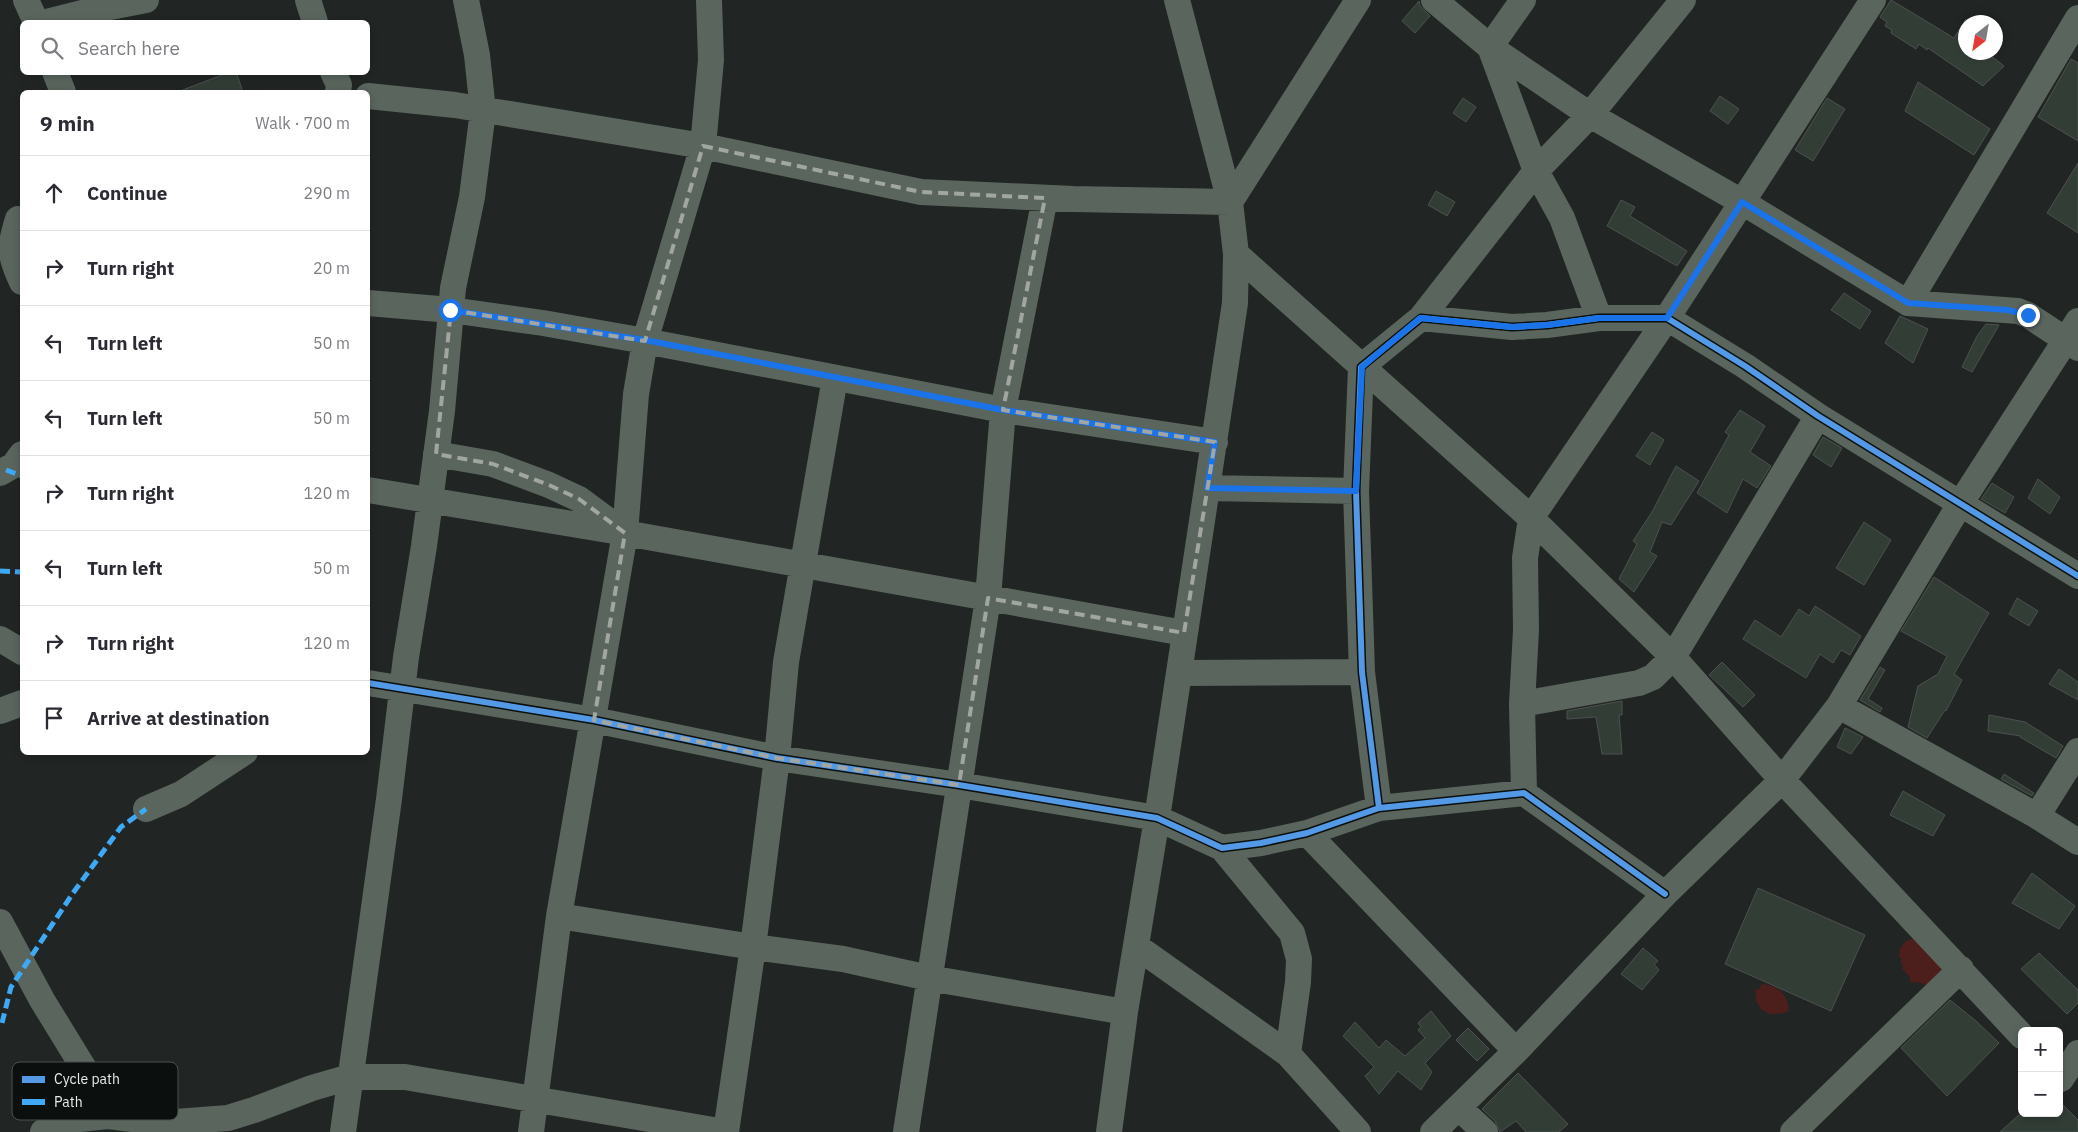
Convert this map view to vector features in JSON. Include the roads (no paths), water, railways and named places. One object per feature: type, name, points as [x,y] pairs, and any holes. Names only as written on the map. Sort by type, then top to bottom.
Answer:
[{"type":"street","points":[[26,0],[35,20]]},
{"type":"street","points":[[54,20],[146,0]]},
{"type":"street","points":[[308,0],[314,20]]},
{"type":"street","points":[[342,1132],[389,799],[402,687],[442,411],[452,288],[472,197],[483,111],[477,55],[466,0]]},
{"type":"street","points":[[531,1132],[559,916],[625,533],[636,394],[645,340],[703,146],[711,60],[708,0]]},
{"type":"street","points":[[1113,1129],[1125,1012],[1157,818],[1235,303],[1236,254],[1230,202],[1177,0]]},
{"type":"street","points":[[1230,202],[1358,0]]},
{"type":"street","points":[[1432,1132],[1516,1051],[1665,894],[1782,780],[1838,706],[1960,504],[2074,336],[2018,311],[1908,303],[1742,202],[1590,115],[1490,47],[1434,0]]},
{"type":"street","points":[[1490,47],[1523,0]]},
{"type":"street","points":[[1379,808],[1362,672],[1356,491],[1362,367],[1420,318],[1536,170],[1590,115],[1683,0]]},
{"type":"street","points":[[1524,793],[1522,704],[1526,630],[1525,558],[1531,518],[1667,318],[1871,1]]},
{"type":"street","points":[[1908,303],[2078,18]]},
{"type":"street","points":[[1490,47],[1536,170],[1562,218],[1599,318]]},
{"type":"street","points":[[56,75],[62,90]]},
{"type":"street","points":[[334,75],[339,85],[338,90]]},
{"type":"street","points":[[370,96],[455,105],[703,146],[921,192],[1045,198],[1230,202]]},
{"type":"street","points":[[906,1132],[988,598],[1003,410],[1045,198]]},
{"type":"street","points":[[14,221],[11,247],[12,260],[20,278]]},
{"type":"street","points":[[1236,254],[1531,518],[1672,657],[1782,780],[2018,1032]]},
{"type":"street","points":[[370,303],[450,310],[645,340],[1003,410],[1215,442]]},
{"type":"street","points":[[1420,318],[1512,327],[1547,325],[1599,318],[1667,318],[1745,366],[1818,416],[2078,576]]},
{"type":"street","points":[[144,1120],[162,1123],[228,1118],[312,1088],[350,1077],[405,1077],[726,1132],[753,947],[777,758],[786,662],[835,378]]},
{"type":"street","points":[[1522,704],[1639,683],[1653,677],[1672,657],[1818,416]]},
{"type":"street","points":[[436,454],[493,464],[549,485],[579,499],[625,533]]},
{"type":"street","points":[[0,473],[14,465],[20,457]]},
{"type":"street","points":[[1207,488],[1356,491]]},
{"type":"street","points":[[370,490],[625,533],[1184,633]]},
{"type":"street","points":[[1178,673],[1362,672]]},
{"type":"street","points":[[370,683],[594,720],[777,758],[959,785],[1157,818],[1222,848],[1292,933],[1299,959],[1299,967],[1288,1054]]},
{"type":"street","points":[[0,711],[20,704]]},
{"type":"street","points":[[1838,706],[2037,816],[2078,842]]},
{"type":"street","points":[[146,809],[181,794],[240,755]]},
{"type":"street","points":[[2037,816],[2076,757]]},
{"type":"street","points":[[1222,848],[1261,843],[1307,833],[1379,808],[1524,793],[1665,894]]},
{"type":"street","points":[[1307,833],[1516,1051]]},
{"type":"street","points":[[559,916],[753,947],[843,959],[929,978],[1125,1012]]},
{"type":"street","points":[[0,922],[42,1000],[80,1062]]},
{"type":"street","points":[[1136,946],[1288,1054],[1358,1132]]},
{"type":"street","points":[[1793,1132],[1961,970]]},
{"type":"street","points":[[2066,1082],[2078,1053]]},
{"type":"street","points":[[1459,1108],[1485,1132]]},
{"type":"street","points":[[43,1132],[71,1120]]}]
